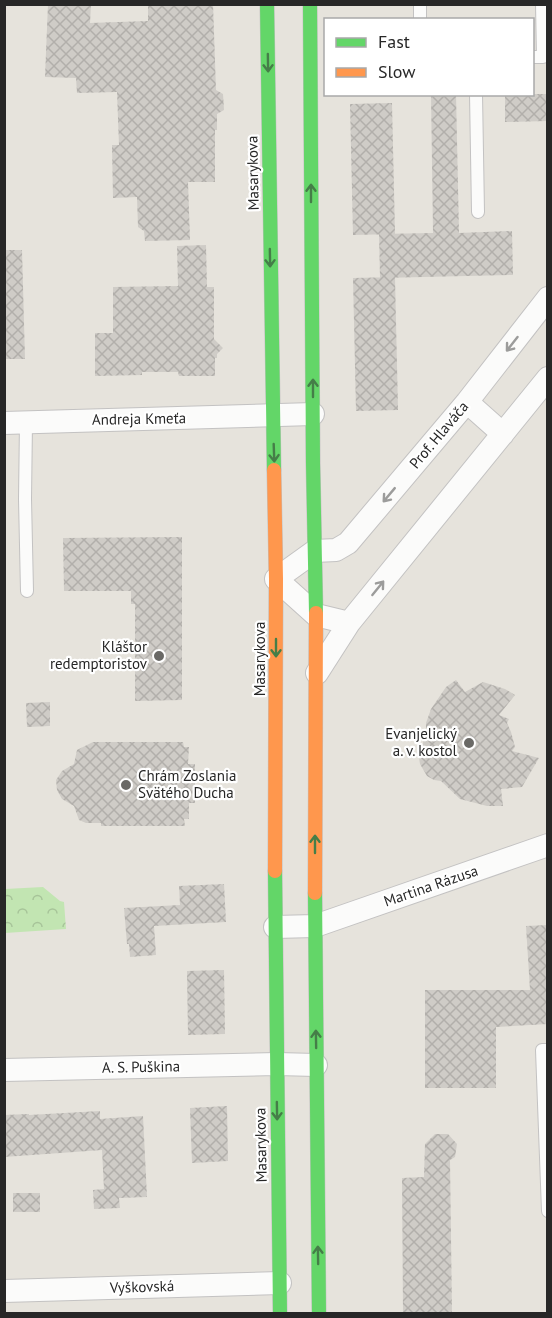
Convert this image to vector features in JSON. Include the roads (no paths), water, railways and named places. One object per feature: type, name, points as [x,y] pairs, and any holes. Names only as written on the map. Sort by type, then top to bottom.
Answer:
[{"type":"main road","name":"Masarykova","points":[[267,4],[276,579],[275,927],[280,1314]]},
{"type":"main road","points":[[310,4],[316,615],[315,926],[319,1314]]},
{"type":"street","name":"Prof. Hlaváča","points":[[315,551],[336,550],[348,543],[467,402],[548,298]]},
{"type":"street","points":[[316,674],[349,623],[548,378]]},
{"type":"street","points":[[467,402],[502,434]]},
{"type":"street","name":"Andreja Kmeťa","points":[[15,423],[313,414]]},
{"type":"street","points":[[315,551],[276,579],[316,615],[349,623]]},
{"type":"street","name":"Martina Rázusa","points":[[275,927],[315,926],[548,845]]},
{"type":"street","name":"A. S. Puškina","points":[[4,1070],[316,1065]]},
{"type":"street","name":"Vyškovská","points":[[4,1291],[280,1283]]},
{"type":"lane","points":[[534,57],[543,57],[542,4]]},
{"type":"lane","points":[[310,92],[324,91]]},
{"type":"lane","points":[[476,96],[478,212]]},
{"type":"lane","points":[[15,423],[25,499],[27,591]]},
{"type":"lane","points":[[548,1050],[542,1050],[548,1210]]},
{"type":"place","name":"Kláštor redemptoristov","points":[[159,656]]},
{"type":"place","name":"Evanjelický a. v. kostol","points":[[469,743]]},
{"type":"place","name":"Chrám Zoslania Svätého Ducha","points":[[126,785]]}]
